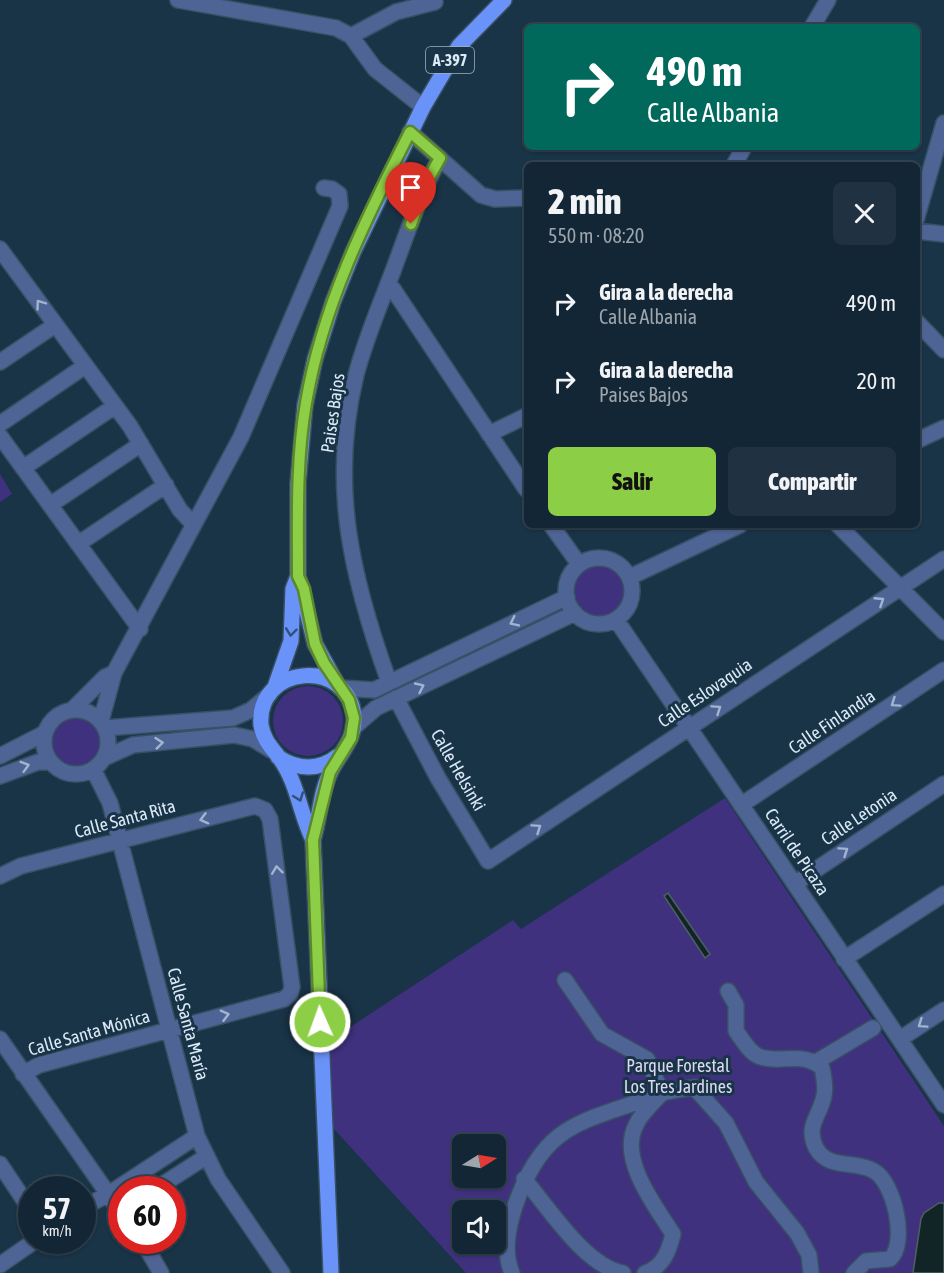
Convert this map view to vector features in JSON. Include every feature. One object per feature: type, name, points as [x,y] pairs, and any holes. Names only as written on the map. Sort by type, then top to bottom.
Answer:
[{"type":"main road","name":"A-397","points":[[313,840],[306,825],[296,789],[262,732],[261,723],[264,703],[272,691],[291,641],[293,589],[298,576],[299,472],[305,405],[315,359],[353,252],[423,107],[459,46],[504,0]]},
{"type":"main road","name":"A-397","points":[[298,576],[304,589],[315,644],[353,709],[353,728],[330,772],[313,840],[331,1273]]},
{"type":"main road","points":[[272,691],[301,674],[320,676],[339,686]]},
{"type":"main road","points":[[275,753],[305,767],[324,764],[340,754]]},
{"type":"street","points":[[178,0],[336,28],[351,36],[375,69],[423,107]]},
{"type":"street","points":[[814,24],[828,0]]},
{"type":"street","points":[[351,36],[396,12],[435,2]]},
{"type":"street","points":[[920,205],[944,123]]},
{"type":"street","points":[[410,132],[459,177],[488,198],[524,198]]},
{"type":"street","name":"Paises Bajos","points":[[389,682],[368,622],[352,565],[344,475],[350,409],[356,374],[387,286],[426,183],[440,158]]},
{"type":"street","points":[[98,763],[108,743],[103,724],[114,673],[140,629],[193,524],[241,437],[340,206],[340,198],[336,191],[324,188]]},
{"type":"street","points":[[920,231],[944,234]]},
{"type":"street","points":[[0,249],[115,406],[141,444],[180,510],[193,524]]},
{"type":"street","points":[[387,286],[393,289],[524,486]]},
{"type":"street","points":[[0,362],[56,325]]},
{"type":"street","points":[[920,328],[944,350]]},
{"type":"street","points":[[0,424],[85,366]]},
{"type":"street","points":[[23,468],[115,406]]},
{"type":"street","points":[[489,434],[524,417]]},
{"type":"street","points":[[920,439],[944,428]]},
{"type":"street","points":[[0,436],[140,629]]},
{"type":"street","points":[[50,505],[141,444]]},
{"type":"street","points":[[78,544],[166,485]]},
{"type":"street","points":[[553,528],[579,564]]},
{"type":"street","points":[[630,577],[734,528]]},
{"type":"street","points":[[841,528],[944,632]]},
{"type":"street","points":[[592,558],[610,560],[623,567],[630,577],[629,604],[625,614],[617,621],[600,625],[586,622],[575,613],[567,597],[566,584],[571,573],[579,564],[592,558]]},
{"type":"street","name":"Calle Eslovaquia","points":[[488,861],[944,559]]},
{"type":"street","points":[[339,686],[365,691],[389,682],[567,597]]},
{"type":"street","points":[[353,728],[376,708],[575,613]]},
{"type":"street","name":"Carril de Picaza","points":[[617,621],[944,1105]]},
{"type":"street","name":"Calle Finlandia","points":[[741,805],[944,670]]},
{"type":"street","points":[[73,710],[105,677],[114,673]]},
{"type":"street","points":[[51,762],[44,748],[45,733],[48,725],[58,714],[73,710],[88,712],[103,724],[233,718],[251,710],[272,691]]},
{"type":"street","name":"Calle Helsinki","points":[[396,698],[438,778],[488,861]]},
{"type":"street","points":[[0,756],[45,733]]},
{"type":"street","points":[[0,776],[38,762],[51,762],[71,773],[98,763],[133,745],[234,735],[253,739],[275,753]]},
{"type":"street","name":"Calle Santa María","points":[[98,763],[197,1136],[218,1179],[282,1273]]},
{"type":"street","name":"Calle Letonia","points":[[796,883],[944,784]]},
{"type":"street","name":"Calle Santa Rita","points":[[0,876],[21,866],[255,806],[261,807]]},
{"type":"street","name":"Calle Santa Mónica","points":[[23,1074],[39,1065],[284,999],[292,991],[270,819],[261,807]]},
{"type":"street","points":[[844,959],[944,894]]},
{"type":"street","points":[[566,980],[602,1034],[647,1059],[662,1093]]},
{"type":"street","points":[[728,991],[736,1005],[736,1031],[757,1055],[770,1058],[807,1058],[822,1068],[824,1098],[812,1122],[816,1147],[828,1161],[868,1168],[880,1175],[889,1192],[897,1223],[897,1243],[894,1255],[890,1259],[866,1261],[854,1273]]},
{"type":"street","points":[[900,1039],[944,1010]]},
{"type":"street","points":[[816,1062],[873,1028]]},
{"type":"street","points":[[0,1039],[107,1195]]},
{"type":"street","points":[[512,1273],[506,1258],[511,1220],[524,1179],[549,1143],[578,1122],[662,1093],[694,1088],[704,1095],[734,1135],[756,1182],[796,1233],[809,1255],[811,1273]]},
{"type":"street","points":[[645,1273],[654,1270],[669,1252],[673,1234],[648,1197],[637,1173],[632,1150],[635,1125],[662,1093]]},
{"type":"street","points":[[96,1201],[197,1136]]},
{"type":"street","points":[[176,1176],[207,1156]]},
{"type":"street","points":[[0,1164],[18,1191]]},
{"type":"street","points":[[524,1179],[590,1257],[615,1272],[623,1273]]},
{"type":"street","points":[[0,1264],[18,1252]]},
{"type":"street","points":[[150,1254],[161,1273]]},
{"type":"green space","points":[[0,474],[12,494],[0,502]]},
{"type":"green space","points":[[599,566],[617,573],[624,591],[617,609],[599,616],[581,609],[574,591],[581,573]]},
{"type":"green space","points":[[315,686],[328,692],[337,701],[341,707],[343,721],[341,735],[333,746],[322,754],[301,756],[283,746],[275,735],[273,714],[283,696],[294,688]]},
{"type":"green space","points":[[76,717],[93,724],[100,741],[93,758],[76,765],[59,758],[52,741],[59,724]]},
{"type":"green space","name":"Parque Forestal Los Tres Jardines","points":[[725,798],[944,1126],[944,1273],[466,1273],[333,1128],[329,1041],[513,920],[521,929]]},
{"type":"shaded area","points":[[668,893],[710,954],[705,958],[664,896]]},
{"type":"shaded area","points":[[939,1203],[944,1203],[944,1273],[913,1273],[921,1219],[924,1213]]},
{"type":"route","points":[[320,1022],[313,840],[330,772],[351,738],[354,718],[349,700],[337,685],[315,644],[306,610],[304,589],[298,576],[298,483],[305,405],[315,359],[333,302],[353,252],[410,132],[440,158],[426,183],[411,224]]}]
